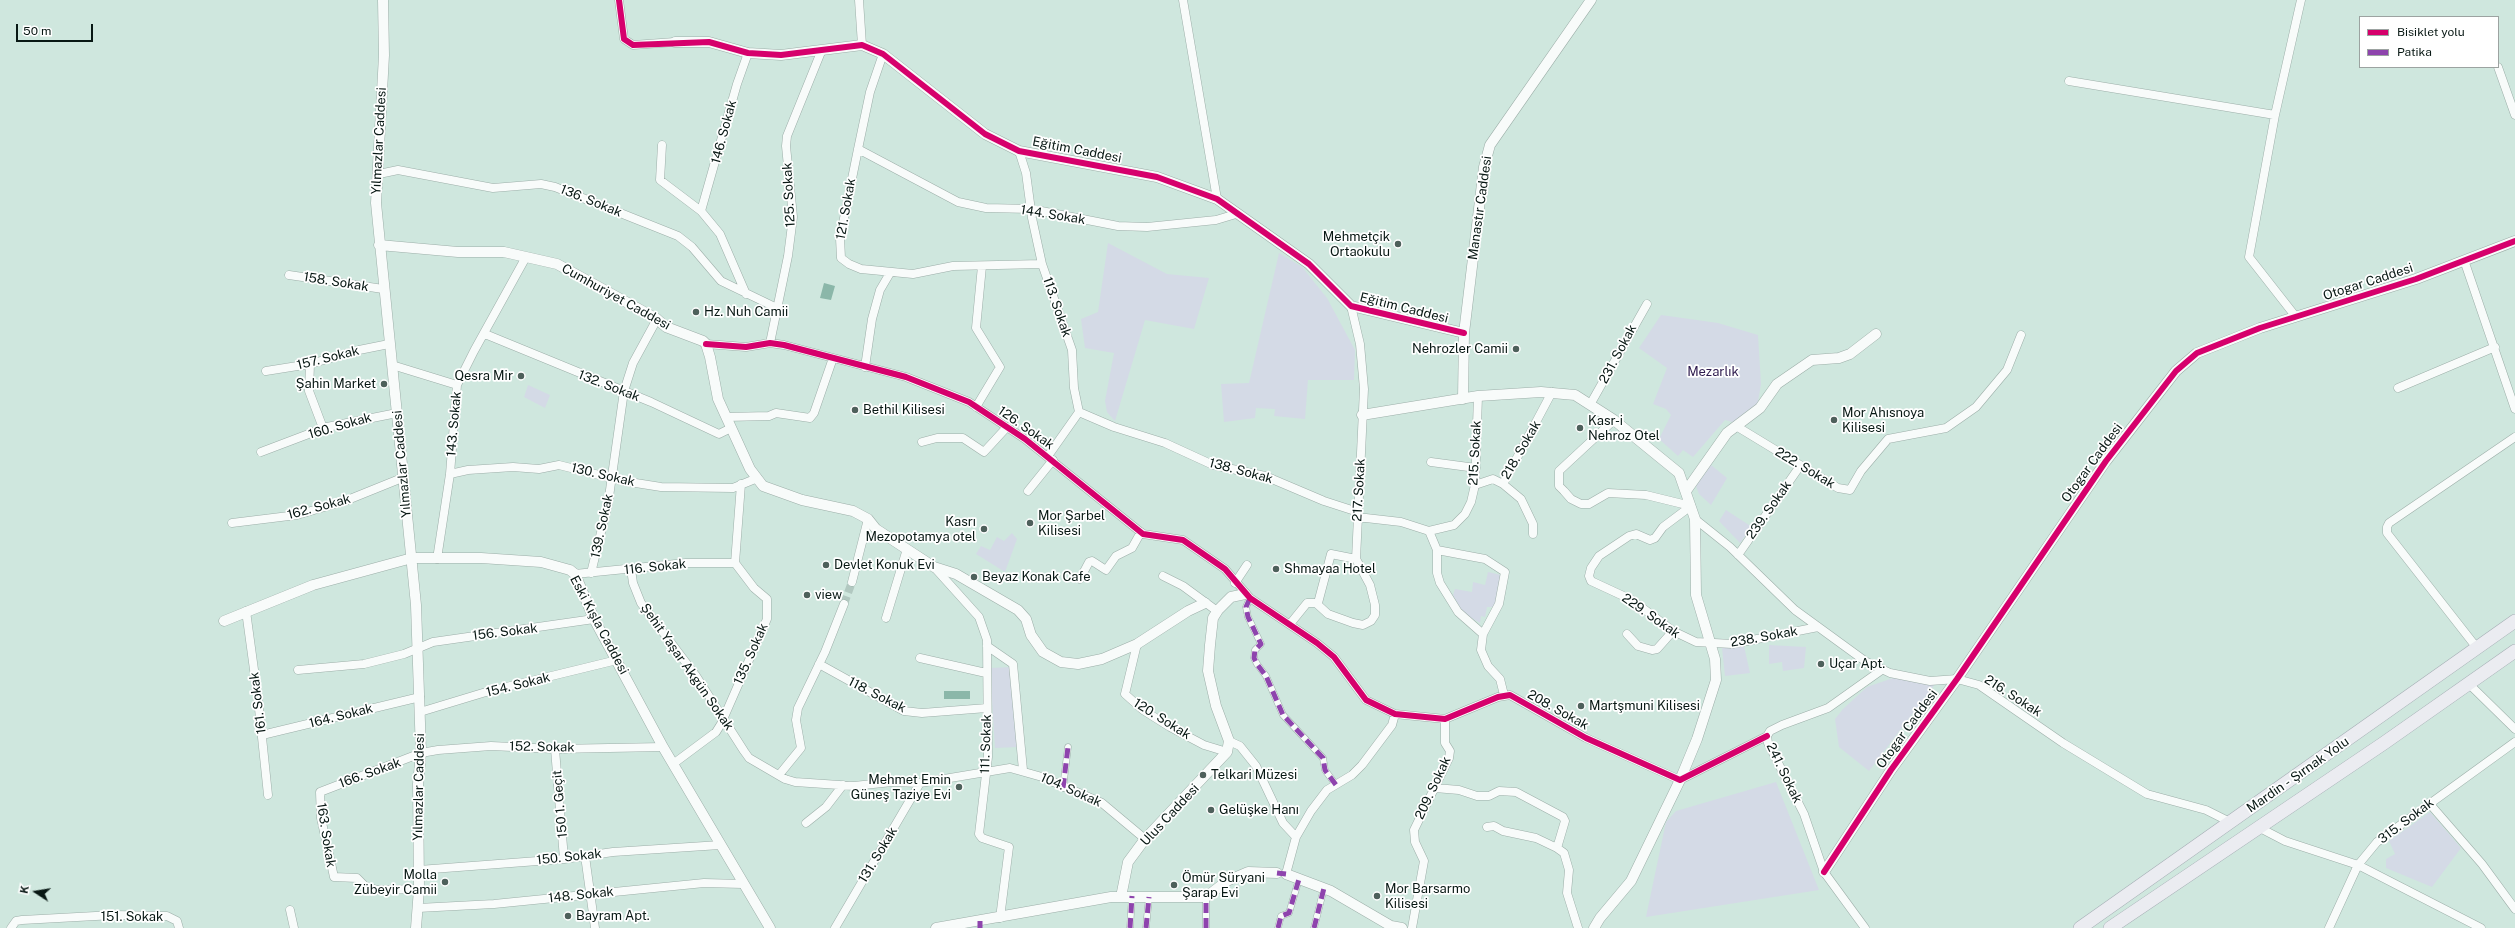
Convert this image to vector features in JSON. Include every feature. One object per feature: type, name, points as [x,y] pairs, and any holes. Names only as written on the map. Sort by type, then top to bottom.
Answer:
[{"type":"main road","name":"Mardin - Şırnak Yolu","points":[[2080,928],[2515,621]]},
{"type":"main road","name":"Mardin - Şırnak Yolu","points":[[2111,928],[2260,828],[2515,651]]},
{"type":"street","name":"Yılmazlar Caddesi","points":[[383,0],[384,55],[376,203],[383,289],[397,412],[402,478],[412,558],[420,697],[421,753],[419,890],[416,928]]},
{"type":"street","points":[[619,0],[624,38],[633,45],[675,42],[709,42],[748,53],[781,55],[821,52],[862,45],[859,0]]},
{"type":"street","points":[[1183,0],[1217,199]]},
{"type":"street","name":"Manastır Caddesi","points":[[1463,399],[1464,334],[1484,167],[1490,145],[1591,0]]},
{"type":"street","points":[[2296,317],[2250,257],[2275,115],[2301,0]]},
{"type":"street","name":"Eğitim Caddesi","points":[[862,45],[883,54],[985,134],[1019,151],[1157,177],[1217,199],[1236,214],[1309,264],[1351,306],[1464,334]]},
{"type":"street","name":"125. Sokak","points":[[770,344],[776,308],[788,256],[792,217],[786,146],[787,136],[821,52]]},
{"type":"street","name":"146. Sokak","points":[[701,211],[737,84],[748,53]]},
{"type":"street","name":"121. Sokak","points":[[883,54],[870,92],[858,149],[840,238],[841,258],[849,264],[861,269],[890,273],[913,274],[953,266],[1042,264]]},
{"type":"street","points":[[2498,68],[2515,115]]},
{"type":"street","points":[[2069,80],[2275,115]]},
{"type":"street","points":[[662,145],[660,180],[701,211],[720,234],[746,294]]},
{"type":"street","name":"144. Sokak","points":[[858,149],[958,202],[986,208],[1031,209],[1118,226],[1147,227],[1216,220],[1236,214]]},
{"type":"street","name":"113. Sokak","points":[[1019,151],[1026,173],[1031,209],[1042,264],[1072,350],[1074,388],[1079,412]]},
{"type":"street","name":"136. Sokak","points":[[378,174],[398,170],[493,188],[541,184],[555,187],[678,236],[692,247],[721,281],[776,308]]},
{"type":"street","name":"Otogar Caddesi","points":[[1824,872],[1891,770],[1957,678],[2106,461],[2176,371],[2197,352],[2296,317],[2416,279],[2515,240]]},
{"type":"street","name":"Cumhuriyet Caddesi","points":[[379,245],[458,252],[504,252],[557,264],[657,319],[666,327],[706,344]]},
{"type":"street","name":"143. Sokak","points":[[437,559],[450,474],[458,385],[474,351],[485,334],[526,257]]},
{"type":"street","points":[[2464,260],[2515,409]]},
{"type":"street","points":[[976,407],[1000,367],[976,328],[982,266]]},
{"type":"street","points":[[866,367],[872,319],[880,290],[890,273]]},
{"type":"street","name":"158. Sokak","points":[[289,275],[383,289]]},
{"type":"street","name":"231. Sokak","points":[[1591,403],[1646,304]]},
{"type":"street","name":"217. Sokak","points":[[1351,306],[1360,344],[1364,389],[1356,559]]},
{"type":"street","name":"139. Sokak","points":[[591,573],[608,504],[624,391],[633,363],[657,319]]},
{"type":"street","name":"132. Sokak","points":[[485,334],[624,391],[719,434],[731,428]]},
{"type":"street","points":[[1686,491],[1727,433],[1760,408],[1777,384],[1812,360],[1840,358],[1850,354],[1876,334]]},
{"type":"street","name":"222. Sokak","points":[[1736,426],[1838,488],[1850,490],[1861,471],[1888,439],[1946,428],[1976,407],[2007,370],[2021,335]]},
{"type":"street","name":"157. Sokak","points":[[266,371],[310,364],[359,350],[389,344]]},
{"type":"street","points":[[706,344],[718,399],[756,479],[763,486],[778,493],[802,500],[835,505],[853,510],[868,519],[876,530],[934,567],[956,574],[1018,610],[1026,618],[1031,635],[1044,652],[1061,662],[1078,664],[1102,659],[1137,644],[1188,611],[1205,603]]},
{"type":"street","name":"126. Sokak","points":[[706,344],[746,347],[770,344],[832,358],[920,382],[976,407],[1050,458],[1141,532],[1154,536],[1183,540],[1225,569],[1247,596],[1290,624]]},
{"type":"street","points":[[2398,388],[2495,347]]},
{"type":"street","points":[[726,417],[769,416],[776,413],[810,418],[814,413],[832,358]]},
{"type":"street","points":[[310,364],[309,391],[323,428]]},
{"type":"street","points":[[392,366],[458,385]]},
{"type":"street","points":[[1362,416],[1478,396],[1552,392],[1575,395],[1591,403],[1614,420],[1679,473],[1695,520],[1696,596],[1715,659],[1716,680],[1697,739],[1680,780],[1631,881],[1600,918],[1594,928]]},
{"type":"street","name":"218. Sokak","points":[[1475,485],[1493,479],[1503,484],[1552,392]]},
{"type":"street","name":"215. Sokak","points":[[1429,531],[1454,525],[1465,514],[1471,502],[1475,485],[1478,396]]},
{"type":"street","name":"160. Sokak","points":[[261,452],[323,428],[397,412]]},
{"type":"street","points":[[1028,491],[1079,412]]},
{"type":"street","name":"138. Sokak","points":[[1079,412],[1114,427],[1165,443],[1213,465],[1265,476],[1358,514]]},
{"type":"street","points":[[1614,420],[1559,471],[1559,486],[1571,499],[1581,504],[1589,504],[1608,492],[1646,495],[1691,506]]},
{"type":"street","points":[[922,442],[938,438],[963,438],[984,452],[1007,427]]},
{"type":"street","points":[[2477,648],[2388,533],[2387,527],[2389,523],[2515,437]]},
{"type":"street","points":[[1431,462],[1476,468]]},
{"type":"street","name":"130. Sokak","points":[[450,474],[468,470],[513,467],[539,469],[559,465],[612,476],[623,481],[661,487],[733,488],[756,479]]},
{"type":"street","name":"239. Sokak","points":[[1738,555],[1800,466]]},
{"type":"street","name":"162. Sokak","points":[[232,523],[297,515],[345,501],[402,478]]},
{"type":"street","points":[[735,563],[741,484]]},
{"type":"street","points":[[1503,484],[1521,499],[1533,524],[1533,534]]},
{"type":"street","name":"229. Sokak","points":[[1691,506],[1663,527],[1654,538],[1650,540],[1636,534],[1629,536],[1599,556],[1590,568],[1589,576],[1591,581],[1632,600],[1672,631],[1685,639],[1710,644]]},
{"type":"street","points":[[1358,514],[1401,522],[1429,531],[1437,550],[1437,573],[1440,583],[1458,612],[1483,634]]},
{"type":"street","points":[[852,582],[868,519]]},
{"type":"street","name":"216. Sokak","points":[[1695,520],[1738,555],[1795,610],[1864,661],[1883,669],[1930,681],[1957,678],[1979,685],[2063,743],[2147,794],[2206,810],[2230,822]]},
{"type":"street","points":[[1080,579],[1089,562],[1092,561],[1106,570],[1116,556],[1132,548],[1141,532]]},
{"type":"street","points":[[886,618],[907,549]]},
{"type":"street","points":[[1317,604],[1331,554],[1356,559],[1370,585],[1375,605],[1375,615],[1371,621],[1363,625],[1353,623],[1328,614],[1317,604],[1307,603],[1290,624],[1334,657],[1366,700],[1395,714],[1446,719],[1504,695],[1500,679],[1488,666],[1480,650],[1483,634],[1499,604],[1505,582],[1505,572],[1486,560],[1437,550]]},
{"type":"street","name":"Eski Kışla Caddesi","points":[[224,621],[313,585],[412,558],[481,558],[542,562],[558,566],[575,574],[594,619],[663,747],[770,928]]},
{"type":"street","name":"116. Sokak","points":[[575,574],[631,570],[686,563],[735,563]]},
{"type":"street","name":"135. Sokak","points":[[673,764],[716,732],[725,718],[767,618],[767,599],[754,588],[735,563]]},
{"type":"street","points":[[1236,583],[1247,565]]},
{"type":"street","name":"111. Sokak","points":[[934,567],[980,617],[987,646],[986,673],[988,757],[985,771],[980,836],[1009,847],[1010,852],[1004,878],[1000,918]]},
{"type":"street","name":"Şehit Yaşar Akgün Sokak","points":[[631,570],[633,583],[641,602],[696,676],[725,718],[749,758],[795,782],[843,785],[920,783],[974,775],[985,771]]},
{"type":"street","points":[[1163,576],[1184,586],[1217,611]]},
{"type":"street","points":[[1227,752],[1229,741],[1216,706],[1208,671],[1213,618],[1217,611],[1231,597],[1247,596],[1246,607],[1248,617],[1261,644],[1255,650],[1254,658],[1266,676],[1283,715],[1323,758],[1325,770],[1336,784]]},
{"type":"street","points":[[779,775],[801,748],[796,720],[798,708],[844,604]]},
{"type":"street","name":"161. Sokak","points":[[246,611],[268,795]]},
{"type":"street","name":"156. Sokak","points":[[298,670],[364,664],[404,654],[433,642],[594,619]]},
{"type":"street","name":"238. Sokak","points":[[1710,644],[1732,644],[1818,627]]},
{"type":"street","points":[[1627,634],[1638,646],[1652,650],[1657,649],[1672,631]]},
{"type":"street","name":"120. Sokak","points":[[1137,644],[1125,694],[1143,710],[1170,727],[1204,745],[1227,752]]},
{"type":"street","points":[[987,646],[1013,664],[1023,770]]},
{"type":"street","points":[[920,658],[986,673]]},
{"type":"street","name":"154. Sokak","points":[[420,712],[486,692],[617,660]]},
{"type":"street","name":"118. Sokak","points":[[818,664],[904,711],[922,713],[987,708]]},
{"type":"street","name":"241. Sokak","points":[[1866,928],[1824,872],[1804,814],[1768,743],[1767,736],[1770,731],[1782,725],[1828,708],[1883,669]]},
{"type":"street","points":[[2469,684],[2515,729]]},
{"type":"street","name":"208. Sokak","points":[[1504,695],[1510,695],[1624,757],[1680,780]]},
{"type":"street","name":"164. Sokak","points":[[262,735],[420,697]]},
{"type":"street","points":[[1281,873],[1296,837],[1319,800],[1327,790],[1352,775],[1362,765],[1392,725],[1395,714]]},
{"type":"street","name":"209. Sokak","points":[[1412,928],[1424,861],[1415,842],[1414,830],[1423,808],[1435,788],[1449,758],[1450,751],[1445,743],[1446,719]]},
{"type":"street","points":[[1680,780],[1767,736]]},
{"type":"street","points":[[1229,741],[1240,746],[1256,766],[1283,823],[1296,837]]},
{"type":"street","name":"315. Sokak","points":[[2329,928],[2358,866],[2377,842],[2515,742]]},
{"type":"street","name":"152. Sokak","points":[[421,753],[491,746],[555,749],[663,747]]},
{"type":"street","points":[[1063,788],[1068,747]]},
{"type":"street","name":"150 1. Geçit","points":[[555,749],[564,860]]},
{"type":"street","name":"Ulus Caddesi","points":[[1127,896],[1128,862],[1146,839],[1227,752]]},
{"type":"street","name":"166. Sokak","points":[[320,792],[421,753]]},
{"type":"street","name":"104. Sokak","points":[[985,771],[1010,768],[1023,770],[1102,803],[1146,839]]},
{"type":"street","name":"131. Sokak","points":[[835,928],[920,783]]},
{"type":"street","points":[[806,824],[826,807],[843,785]]},
{"type":"street","points":[[1435,788],[1458,790],[1477,796],[1489,796],[1499,791],[1522,794],[1526,798],[1563,817],[1565,821],[1557,848]]},
{"type":"street","name":"163. Sokak","points":[[320,792],[321,818],[334,877],[356,878],[365,886],[377,890],[419,890]]},
{"type":"street","points":[[2429,803],[2482,864],[2515,910]]},
{"type":"street","points":[[1487,827],[1494,826],[1503,831],[1536,838],[1564,853],[1569,870],[1567,892],[1578,928]]},
{"type":"street","points":[[2260,828],[2285,841],[2358,866],[2481,928]]},
{"type":"street","name":"150. Sokak","points":[[419,870],[564,860],[613,852],[720,845]]},
{"type":"street","points":[[584,856],[595,928]]},
{"type":"street","points":[[936,928],[980,924],[1000,918],[1127,896],[1206,897],[1227,881],[1248,872],[1281,873],[1324,888],[1390,927],[1402,928]]},
{"type":"street","points":[[1278,928],[1281,916],[1289,913],[1299,879]]},
{"type":"street","name":"148. Sokak","points":[[418,908],[494,904],[590,893],[704,883],[743,884]]},
{"type":"street","points":[[1314,928],[1324,888]]},
{"type":"street","points":[[1127,896],[1130,928]]},
{"type":"street","points":[[1146,928],[1149,897]]},
{"type":"street","points":[[1206,897],[1206,928]]},
{"type":"street","points":[[290,910],[294,928]]},
{"type":"street","name":"151. Sokak","points":[[11,928],[16,921],[22,920],[114,915],[167,916],[177,921],[179,928]]},
{"type":"green space","points":[[1108,243],[1167,274],[1209,278],[1194,329],[1145,320],[1115,421],[1107,412],[1105,401],[1114,353],[1085,348],[1081,319],[1098,312]]},
{"type":"green space","points":[[1279,253],[1302,267],[1327,298],[1355,350],[1354,380],[1308,380],[1305,419],[1274,416],[1275,409],[1256,408],[1255,418],[1224,422],[1221,384],[1249,383]]},
{"type":"green space","name":"Mezarlık","points":[[1661,315],[1718,323],[1758,335],[1761,384],[1757,407],[1736,423],[1725,420],[1693,457],[1683,450],[1678,456],[1659,439],[1671,415],[1666,409],[1653,404],[1667,368],[1639,348]]},
{"type":"green space","points":[[528,385],[550,395],[545,408],[524,397]]},
{"type":"green space","points":[[1711,465],[1727,478],[1711,505],[1699,494],[1696,486]]},
{"type":"green space","points":[[1726,510],[1752,527],[1740,543],[1719,521]]},
{"type":"green space","points":[[1012,533],[1017,539],[1005,572],[976,554],[981,546],[990,550],[997,537],[1004,541]]},
{"type":"green space","points":[[1488,572],[1501,575],[1501,591],[1493,607],[1487,607],[1485,617],[1481,616],[1480,623],[1463,613],[1453,595],[1455,589],[1472,592],[1473,582],[1485,585]]},
{"type":"green space","points":[[1769,645],[1806,647],[1804,668],[1783,671],[1782,662],[1769,664]]},
{"type":"green space","points":[[1744,646],[1750,673],[1725,676],[1722,648]]},
{"type":"green space","points":[[1012,667],[1017,747],[995,748],[990,668]]},
{"type":"green space","points":[[1893,678],[1935,684],[1869,771],[1839,747],[1835,719],[1843,709],[1867,687]]},
{"type":"green space","points":[[1776,782],[1819,890],[1646,917],[1666,822],[1676,811]]},
{"type":"green space","points":[[2430,812],[2461,848],[2432,887],[2386,868],[2386,859],[2395,854],[2389,841]]},
{"type":"shaded area","points":[[824,283],[835,286],[831,300],[820,298]]},
{"type":"shaded area","points":[[944,691],[970,691],[970,699],[944,699]]},
{"type":"tunnel","points":[[844,604],[852,582]]},
{"type":"marked path","points":[[1250,598],[1246,607],[1248,617],[1261,644],[1255,650],[1254,658],[1266,676],[1283,715],[1323,758],[1325,770],[1336,785]]},
{"type":"marked path","points":[[1063,788],[1068,747]]},
{"type":"marked path","points":[[1277,873],[1286,874]]},
{"type":"marked path","points":[[1278,928],[1281,916],[1289,913],[1299,879]]},
{"type":"marked path","points":[[1314,928],[1324,888]]},
{"type":"marked path","points":[[1130,928],[1132,896]]},
{"type":"marked path","points":[[1146,928],[1149,897]]},
{"type":"marked path","points":[[1206,897],[1206,928]]},
{"type":"marked path","points":[[980,921],[980,928]]},
{"type":"cycle path","points":[[619,0],[624,39],[633,45],[709,42],[748,53],[781,55],[862,45],[883,54],[985,134],[1019,151],[1157,177],[1217,199],[1309,264],[1351,306],[1464,333]]},
{"type":"cycle path","points":[[1824,872],[1891,770],[1957,679],[2106,461],[2176,371],[2197,353],[2260,328],[2416,279],[2515,241]]},
{"type":"cycle path","points":[[706,344],[746,347],[770,343],[784,345],[906,377],[969,402],[1025,439],[1143,534],[1183,540],[1225,569],[1250,598],[1317,643],[1334,657],[1366,700],[1395,714],[1445,719],[1498,697],[1510,695],[1586,738],[1680,780],[1767,736]]},
{"type":"place","name":"Mehmetçik Ortaokulu","points":[[1398,244]]},
{"type":"place","name":"Hz. Nuh Camii","points":[[696,312]]},
{"type":"place","name":"Nehrozler Camii","points":[[1516,349]]},
{"type":"place","name":"Qesra Mir","points":[[521,376]]},
{"type":"place","name":"Şahin Market","points":[[384,384]]},
{"type":"place","name":"Bethil Kilisesi","points":[[855,410]]},
{"type":"place","name":"Mor Ahısnoya Kilisesi","points":[[1834,420]]},
{"type":"place","name":"Kasr-i Nehroz Otel","points":[[1580,428]]},
{"type":"place","name":"Mor Şarbel Kilisesi","points":[[1030,523]]},
{"type":"place","name":"Kasrı Mezopotamya otel","points":[[984,529]]},
{"type":"place","name":"Devlet Konuk Evi","points":[[826,565]]},
{"type":"place","name":"Shmayaa Hotel","points":[[1276,569]]},
{"type":"place","name":"Beyaz Konak Cafe","points":[[974,577]]},
{"type":"place","name":"view","points":[[807,595]]},
{"type":"place","name":"Uçar Apt.","points":[[1821,664]]},
{"type":"place","name":"Martşmuni Kilisesi","points":[[1581,706]]},
{"type":"place","name":"Telkari Müzesi","points":[[1203,775]]},
{"type":"place","name":"Mehmet Emin Güneş Taziye Evi","points":[[959,787]]},
{"type":"place","name":"Gelüşke Hanı","points":[[1211,810]]},
{"type":"place","name":"Molla Zübeyir Camii","points":[[445,882]]},
{"type":"place","name":"Ömür Süryani Şarap Evi","points":[[1174,885]]},
{"type":"place","name":"Mor Barsarmo Kilisesi","points":[[1377,896]]},
{"type":"place","name":"Bayram Apt.","points":[[568,916]]}]
